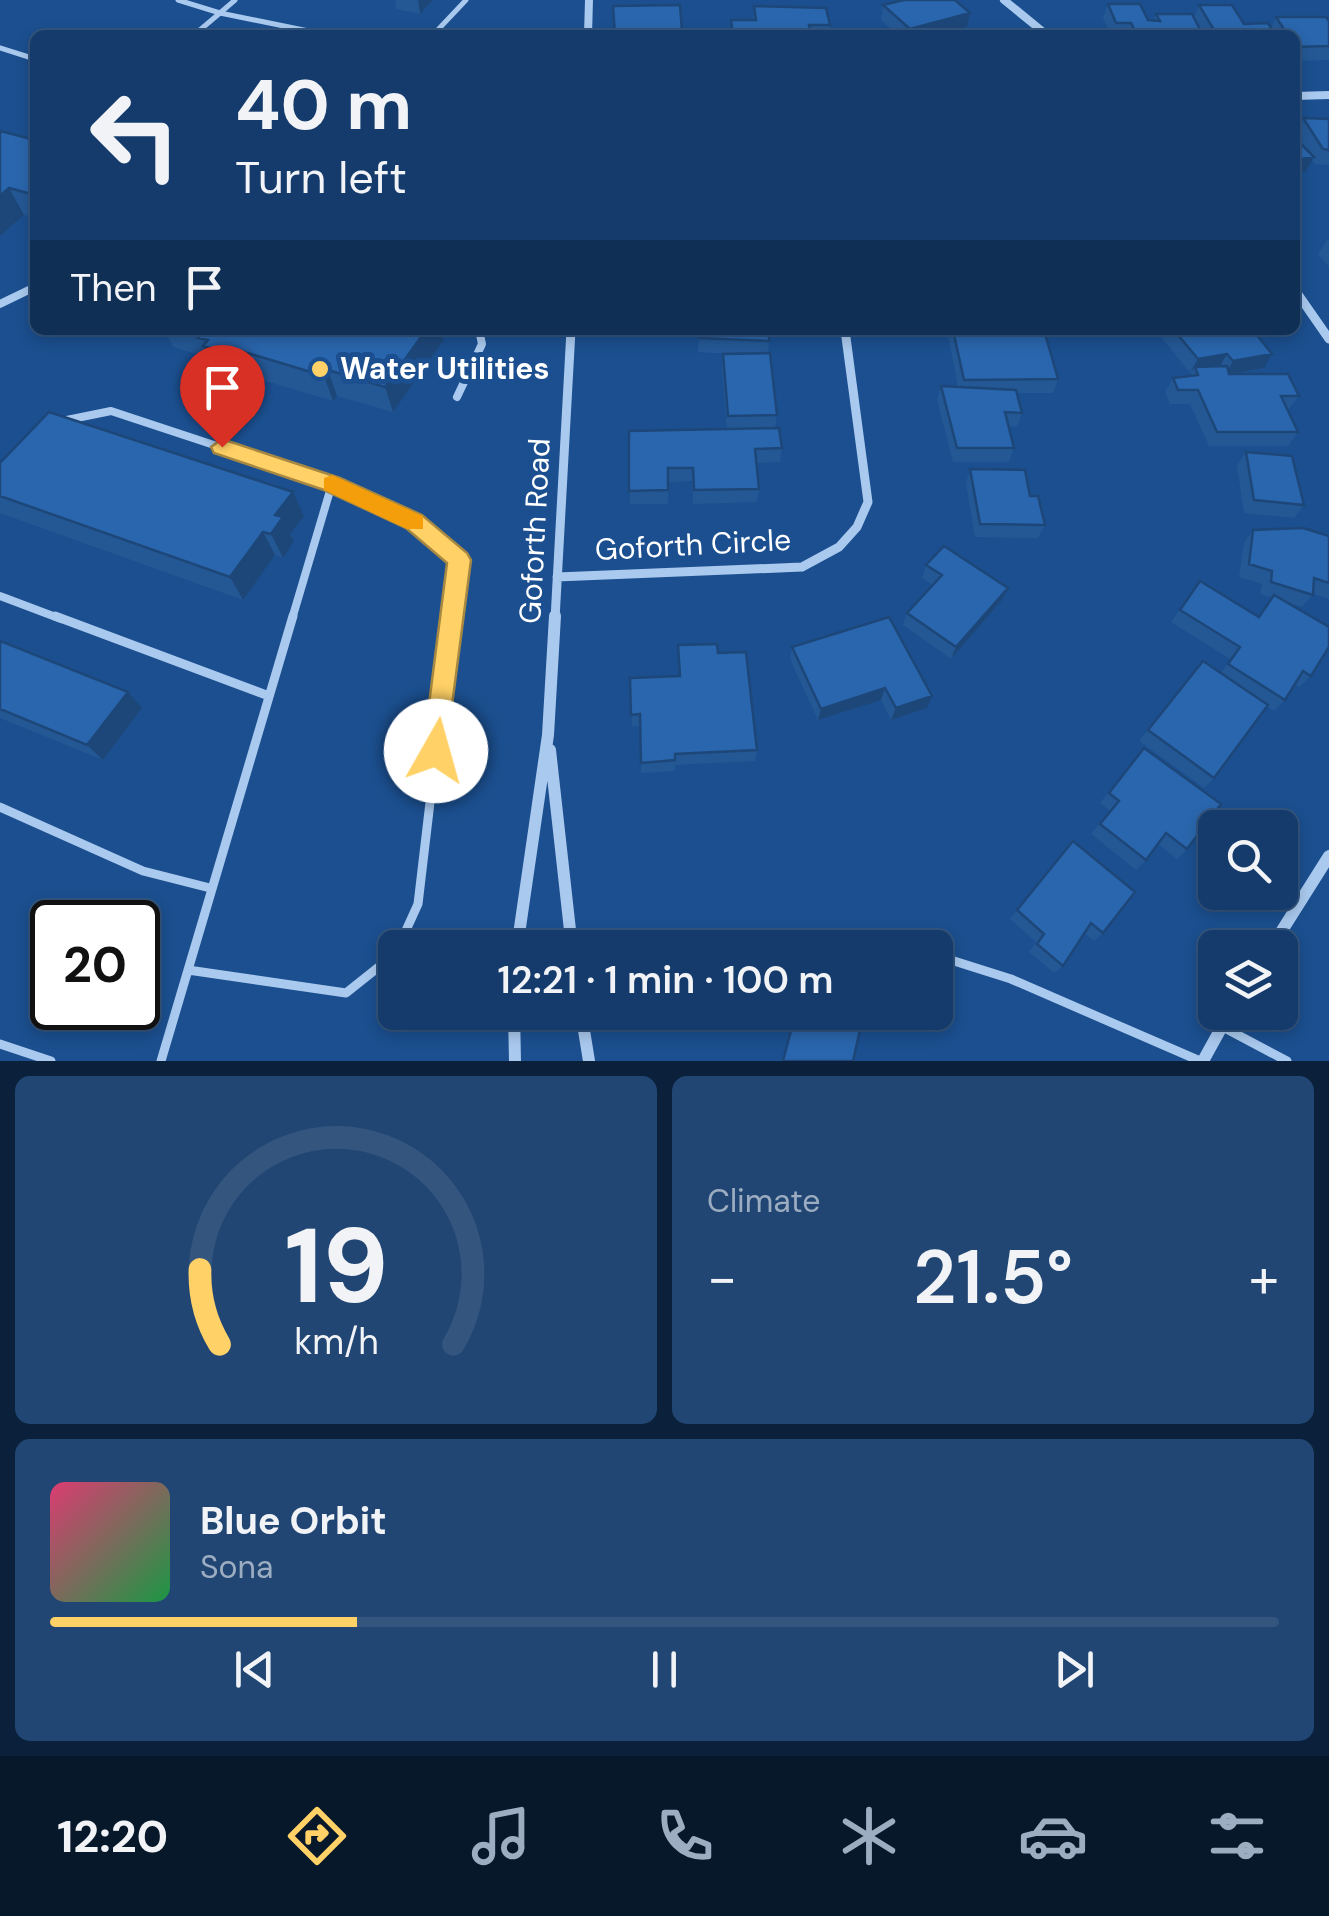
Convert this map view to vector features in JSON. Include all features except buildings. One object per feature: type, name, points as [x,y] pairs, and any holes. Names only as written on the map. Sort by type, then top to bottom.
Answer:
[{"type":"street","points":[[588,30],[589,0]]},
{"type":"street","points":[[1004,0],[1041,30]]},
{"type":"street","points":[[1300,96],[1329,95]]},
{"type":"street","points":[[1300,297],[1329,338]]},
{"type":"street","name":"Goforth Road","points":[[520,930],[548,734],[571,335]]},
{"type":"street","name":"Goforth Circle","points":[[558,577],[802,567],[839,547],[858,527],[868,502],[846,335]]},
{"type":"street","name":"Goforth Road","points":[[548,734],[570,930]]},
{"type":"street","points":[[1282,930],[1329,856]]},
{"type":"street","points":[[515,1030],[516,1061]]},
{"type":"street","points":[[584,1030],[590,1061]]},
{"type":"street","points":[[1202,1061],[1219,1030]]},
{"type":"lane","points":[[178,0],[305,30]]},
{"type":"lane","points":[[200,30],[235,0]]},
{"type":"lane","points":[[438,30],[466,0]]},
{"type":"lane","points":[[0,48],[30,57]]},
{"type":"lane","points":[[0,304],[30,289]]},
{"type":"lane","points":[[457,397],[482,344],[480,335]]},
{"type":"lane","points":[[38,430],[71,416],[111,411],[332,484],[414,521],[459,560],[418,904],[406,930]]},
{"type":"lane","points":[[161,1061],[332,484]]},
{"type":"lane","points":[[0,596],[268,696]]},
{"type":"lane","points":[[0,806],[142,871],[210,888]]},
{"type":"lane","points":[[953,961],[1012,979],[1202,1061]]},
{"type":"lane","points":[[188,970],[346,993],[378,965]]},
{"type":"lane","points":[[1228,1030],[1286,1061]]},
{"type":"lane","points":[[0,1044],[51,1061]]},
{"type":"slow traffic","points":[[332,484],[415,522]]},
{"type":"place","name":"Water Utilities","points":[[320,369]]},
{"type":"route","points":[[222,447],[332,484],[414,521],[443,542],[459,560],[436,751]]}]
